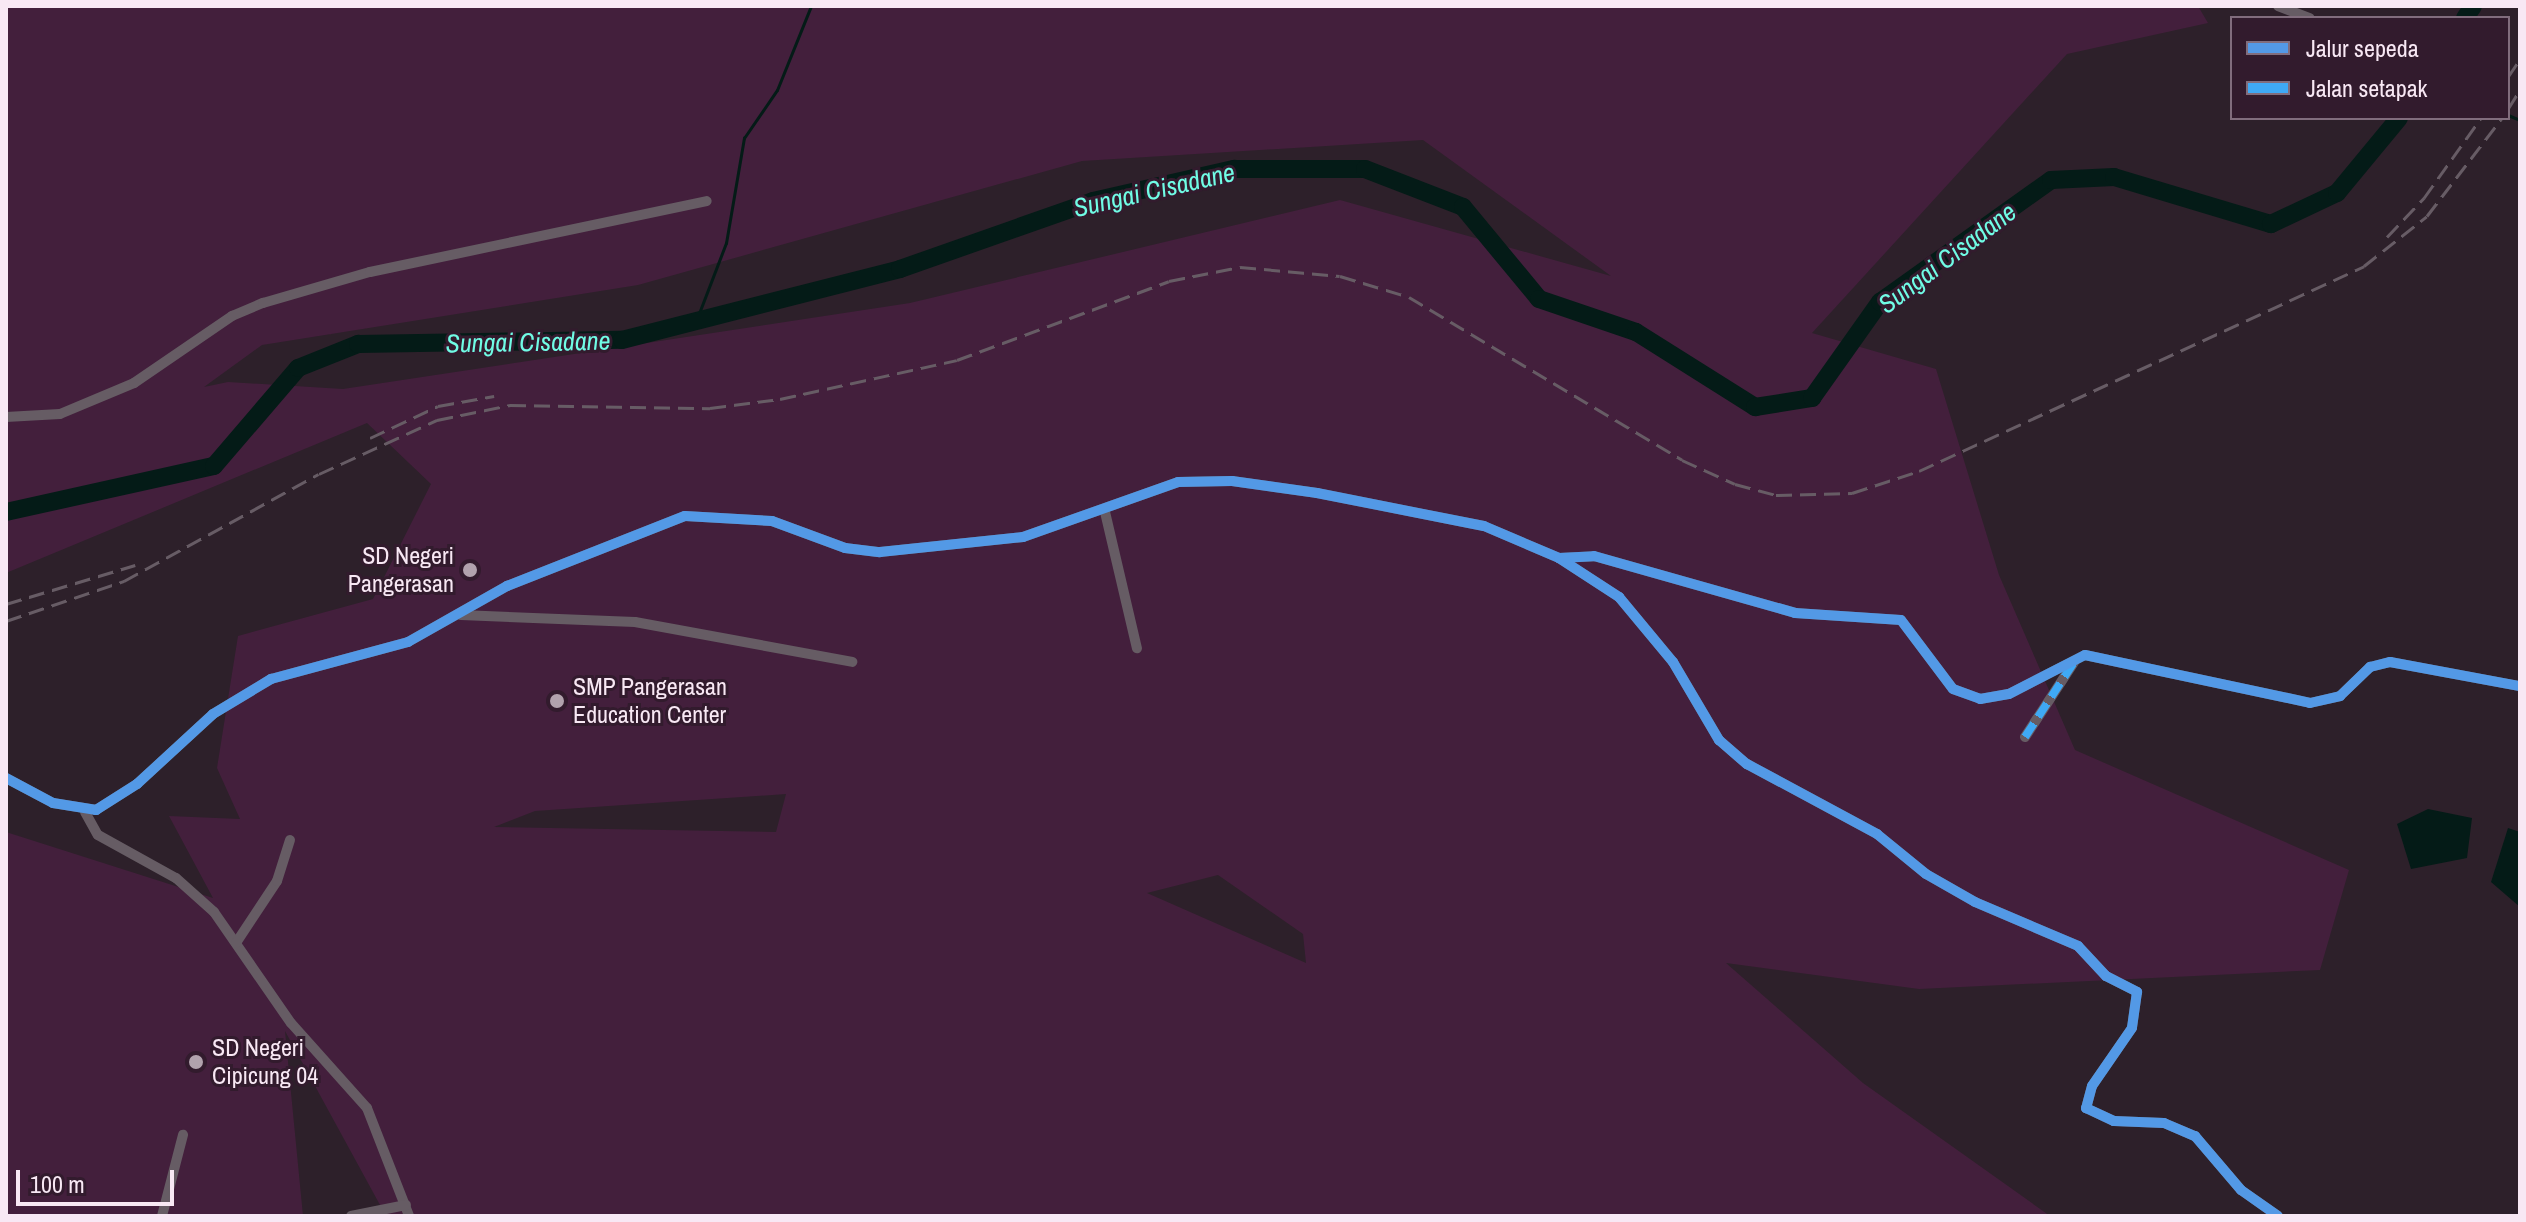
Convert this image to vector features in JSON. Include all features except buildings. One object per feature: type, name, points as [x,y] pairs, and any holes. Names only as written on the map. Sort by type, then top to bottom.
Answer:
[{"type":"street","points":[[2278,6],[2305,16]]},
{"type":"street","points":[[6,417],[60,414],[134,383],[232,316],[263,303],[370,272],[707,201]]},
{"type":"street","points":[[85,812],[118,799],[213,714],[271,679],[395,646],[459,615],[507,586],[685,516],[772,521],[845,548],[880,552],[1023,537],[1105,512],[1178,482],[1254,483],[1484,526],[1559,558],[1638,615],[1719,740],[1767,779],[1877,834],[1926,874],[1975,902],[2078,946],[2106,976],[2137,992],[2132,1028],[2092,1086],[2086,1108],[2114,1121],[2164,1123],[2195,1136],[2241,1190],[2278,1216]]},
{"type":"street","points":[[1105,512],[1137,648]]},
{"type":"street","points":[[1559,558],[1594,556],[1795,613],[1901,620],[1953,689],[1980,699],[2009,694],[2093,656],[2310,703],[2335,698],[2370,667],[2390,662],[2520,686]]},
{"type":"street","points":[[459,615],[635,622],[852,662]]},
{"type":"street","points":[[2025,737],[2074,662]]},
{"type":"street","points":[[6,778],[85,812],[111,844],[195,892],[236,943],[285,1015],[367,1108],[408,1210],[351,1216]]},
{"type":"street","points":[[236,943],[277,881],[290,840]]},
{"type":"street","points":[[162,1216],[183,1135]]},
{"type":"shaded area","points":[[6,6],[2198,6],[2208,23],[2067,54],[1812,333],[1936,369],[1999,575],[2075,750],[2349,870],[2320,970],[1919,989],[1726,963],[1863,1083],[2050,1216],[386,1216],[285,1031],[303,1216],[6,1216],[6,832],[213,898],[169,816],[240,819],[217,768],[238,636],[373,599],[431,484],[367,423],[6,573]],"holes":[[[1423,140],[1611,276],[1340,200],[910,303],[343,389],[228,382],[204,387],[262,345],[638,285],[1082,161]],[[786,794],[776,832],[494,827],[535,811]],[[1218,875],[1303,934],[1306,963],[1147,893]]]},
{"type":"shaded area","points":[[2428,809],[2472,818],[2467,858],[2411,869],[2397,824]]},
{"type":"shaded area","points":[[2508,828],[2520,832],[2520,907],[2491,882]]},
{"type":"waterway","points":[[696,321],[726,243],[744,138],[777,90],[811,6]]},
{"type":"waterway","name":"Sungai Cisadane","points":[[2466,16],[2473,6]]},
{"type":"waterway","points":[[2510,116],[2520,120]]},
{"type":"waterway","name":"Sungai Cisadane","points":[[6,512],[214,466],[298,368],[358,344],[622,340],[900,269],[1093,201],[1234,169],[1365,169],[1463,207],[1539,299],[1636,332],[1755,407],[1812,398],[1880,302],[2051,180],[2114,177],[2271,224],[2337,193],[2397,120]]},
{"type":"railway","points":[[2510,74],[2520,59]]},
{"type":"railway","points":[[2510,106],[2520,90]]},
{"type":"railway","points":[[2387,237],[2424,198],[2480,120]]},
{"type":"railway","points":[[6,621],[124,581],[319,474],[437,420],[510,405],[710,408],[780,399],[957,360],[1169,281],[1240,267],[1340,276],[1409,297],[1682,460],[1735,484],[1776,495],[1852,493],[1919,471],[2364,266],[2427,216],[2500,120]]},
{"type":"railway","points":[[370,438],[438,406],[494,396]]},
{"type":"railway","points":[[6,604],[135,565]]},
{"type":"marked path","points":[[2025,737],[2074,662]]},
{"type":"cycle path","points":[[6,778],[53,803],[96,810],[137,784],[213,714],[271,679],[408,642],[507,586],[685,516],[772,521],[845,548],[880,552],[1023,537],[1178,482],[1232,481],[1317,493],[1484,526],[1559,558],[1619,597],[1673,662],[1719,740],[1747,764],[1877,834],[1926,874],[1975,902],[2078,946],[2106,976],[2137,992],[2132,1028],[2092,1086],[2086,1108],[2114,1121],[2164,1123],[2195,1136],[2241,1190],[2278,1216]]},
{"type":"cycle path","points":[[1559,558],[1594,556],[1795,613],[1901,620],[1953,689],[1980,699],[2009,694],[2085,655],[2310,703],[2340,696],[2370,667],[2390,662],[2520,686]]},
{"type":"place","name":"SD Negeri Pangerasan","points":[[470,570]]},
{"type":"place","name":"SMP Pangerasan Education Center","points":[[557,701]]},
{"type":"place","name":"SD Negeri Cipicung 04","points":[[196,1062]]}]
